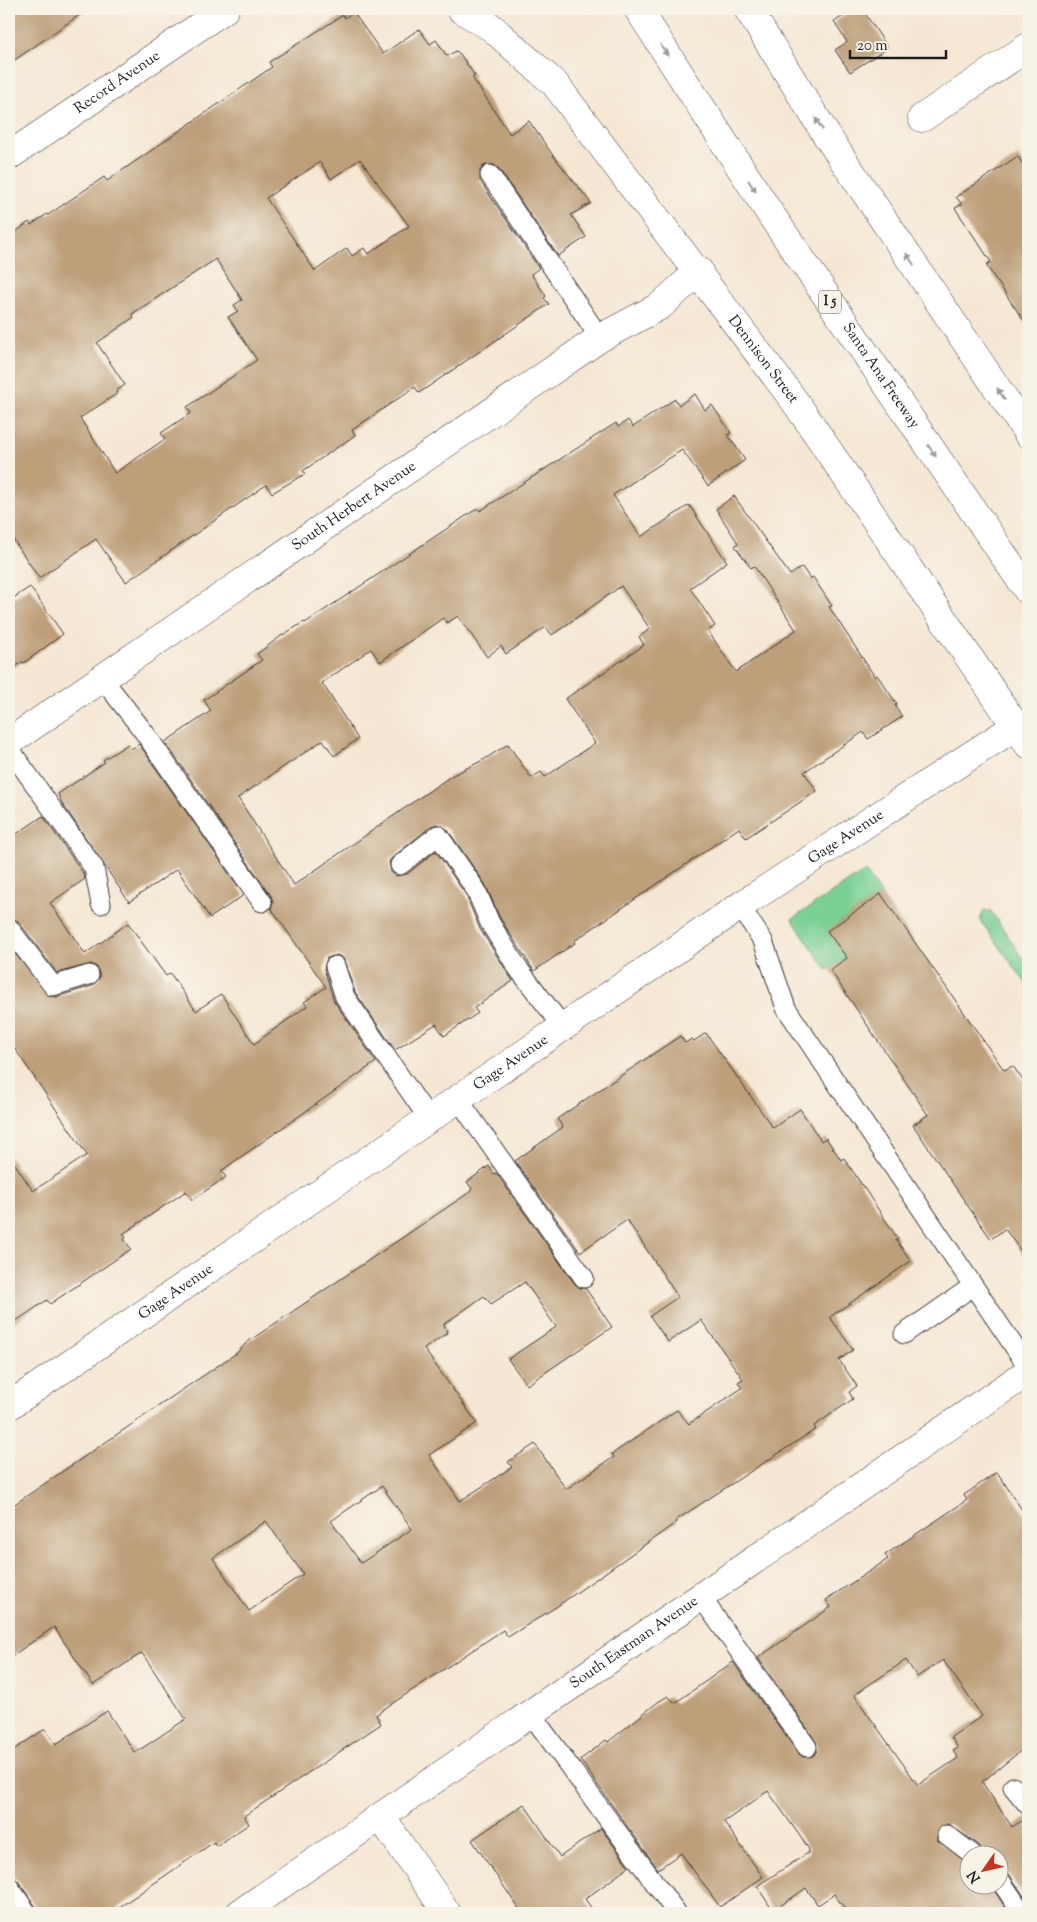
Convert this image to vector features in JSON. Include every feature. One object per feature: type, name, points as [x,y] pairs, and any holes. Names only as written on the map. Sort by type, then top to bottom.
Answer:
[{"type":"main road","name":"Record Avenue","points":[[9,156],[225,9]]},
{"type":"main road","name":"Dennison Street","points":[[461,9],[492,28],[554,84],[699,271],[796,403],[1022,735]]},
{"type":"main road","name":"Santa Ana Freeway","points":[[638,9],[769,212],[1028,591]]},
{"type":"main road","points":[[748,9],[827,136],[1028,434]]},
{"type":"main road","points":[[922,118],[1028,47]]},
{"type":"main road","name":"South Herbert Avenue","points":[[9,742],[600,338],[660,306],[699,271]]},
{"type":"main road","name":"Gage Avenue","points":[[9,1406],[740,906],[1022,735]]},
{"type":"main road","name":"South Eastman Avenue","points":[[240,1913],[1028,1372]]},
{"type":"main road","points":[[381,1817],[447,1913]]},
{"type":"lane","points":[[490,175],[600,338]]},
{"type":"lane","points":[[102,678],[144,732],[262,902]]},
{"type":"lane","points":[[9,748],[94,868],[100,904]]},
{"type":"lane","points":[[400,865],[438,835],[476,890],[490,923],[517,968],[563,1026]]},
{"type":"lane","points":[[740,906],[763,941],[786,1008],[1028,1367]]},
{"type":"lane","points":[[9,928],[53,986],[89,976]]},
{"type":"lane","points":[[335,966],[345,997],[429,1119]]},
{"type":"lane","points":[[458,1099],[584,1278]]},
{"type":"lane","points":[[904,1334],[973,1286]]},
{"type":"lane","points":[[701,1597],[806,1747]]},
{"type":"lane","points":[[531,1714],[676,1912]]},
{"type":"lane","points":[[1013,1787],[1028,1805]]},
{"type":"lane","points":[[948,1835],[960,1844]]},
{"type":"lane","points":[[9,1887],[26,1913]]},
{"type":"lane","points":[[1009,1894],[1022,1913]]},
{"type":"green space","points":[[865,871],[881,894],[828,931],[847,958],[827,970],[792,919]]},
{"type":"green space","points":[[984,911],[991,911],[1028,966],[1028,986],[980,920]]},
{"type":"building","points":[[9,9],[88,9],[9,64]]},
{"type":"building","points":[[854,9],[862,9],[888,48],[850,72],[835,50],[847,42],[834,22]]},
{"type":"building","points":[[353,12],[383,54],[419,29],[430,44],[436,40],[447,56],[456,51],[460,54],[475,76],[472,77],[510,134],[529,121],[552,154],[591,203],[571,215],[586,237],[558,256],[499,169],[494,165],[484,165],[480,171],[480,181],[539,268],[531,274],[546,296],[544,298],[549,304],[419,393],[415,387],[352,430],[355,435],[303,471],[305,474],[272,493],[266,485],[126,582],[96,539],[39,578],[9,533],[9,237],[29,222],[31,225],[48,215],[104,177],[107,181],[272,67],[269,62],[343,15],[345,18]],"holes":[[[360,159],[409,226],[368,254],[364,248],[352,256],[347,248],[315,271],[266,198],[320,162],[331,179]],[[216,259],[242,300],[234,305],[238,311],[228,317],[257,360],[187,407],[191,413],[161,433],[165,439],[115,473],[80,418],[118,393],[116,391],[125,385],[97,343],[134,317],[132,314]]]},
{"type":"building","points":[[1018,156],[1028,173],[1028,327],[986,265],[991,262],[955,208],[962,204],[956,197]]},
{"type":"building","points":[[695,394],[705,410],[712,405],[731,433],[728,435],[745,460],[708,486],[682,450],[613,495],[641,537],[689,505],[727,562],[690,588],[715,626],[708,631],[736,672],[796,630],[754,566],[751,568],[735,546],[738,543],[716,509],[734,496],[790,575],[802,567],[810,579],[813,577],[832,606],[829,607],[875,677],[877,675],[897,704],[895,705],[902,717],[868,739],[863,732],[804,772],[817,791],[746,838],[739,828],[574,941],[575,943],[534,971],[500,918],[485,884],[447,829],[437,824],[431,826],[389,861],[391,872],[396,876],[407,874],[436,851],[466,895],[480,929],[513,981],[474,1008],[478,1013],[444,1036],[436,1024],[395,1050],[355,992],[343,958],[337,955],[327,958],[324,969],[334,1001],[376,1062],[221,1171],[226,1177],[192,1200],[186,1191],[123,1234],[131,1249],[50,1304],[47,1300],[9,1326],[9,1155],[33,1191],[87,1155],[9,1040],[9,946],[49,996],[56,997],[92,986],[100,977],[97,967],[91,964],[57,973],[18,921],[9,917],[9,839],[43,816],[83,873],[85,879],[50,903],[85,954],[128,923],[166,976],[170,973],[196,1011],[221,994],[254,1044],[307,1006],[304,1002],[326,987],[271,908],[273,902],[271,896],[165,742],[211,711],[204,700],[262,660],[257,654],[281,636],[305,623],[478,508],[480,511],[616,423],[618,427],[628,420],[633,427],[675,399],[679,405]],"holes":[[[621,586],[650,629],[639,637],[644,645],[565,699],[595,743],[545,777],[541,772],[531,778],[508,744],[485,759],[451,776],[294,885],[238,798],[323,740],[334,756],[358,739],[322,683],[371,649],[380,662],[443,618],[447,623],[458,616],[487,657],[501,646],[506,654],[546,627],[552,635]]]},
{"type":"building","points":[[30,587],[63,634],[24,663],[22,662],[9,671],[9,601]]},
{"type":"building","points":[[128,744],[131,749],[139,744],[244,895],[210,918],[177,869],[129,902],[62,803],[58,794],[105,762],[103,760]]},
{"type":"building","points":[[881,894],[1004,1070],[1013,1066],[1028,1088],[1028,1261],[1005,1229],[991,1239],[970,1209],[913,1125],[928,1115],[830,970],[847,958],[827,931]]},
{"type":"building","points":[[706,1033],[773,1128],[800,1109],[821,1141],[826,1138],[841,1160],[844,1158],[911,1261],[830,1317],[853,1350],[839,1360],[857,1386],[849,1392],[853,1399],[814,1426],[816,1429],[676,1520],[677,1522],[556,1607],[508,1637],[503,1630],[384,1709],[376,1715],[381,1724],[244,1816],[249,1824],[216,1846],[214,1842],[111,1913],[38,1913],[18,1881],[9,1872],[9,1753],[45,1729],[56,1744],[107,1711],[135,1753],[186,1719],[142,1653],[93,1685],[54,1627],[9,1658],[9,1508],[238,1352],[246,1343],[470,1192],[472,1189],[467,1182],[489,1166],[494,1174],[496,1173],[575,1284],[580,1288],[586,1289],[612,1327],[527,1385],[508,1359],[556,1327],[525,1282],[491,1304],[484,1296],[444,1324],[447,1333],[424,1349],[477,1423],[429,1455],[460,1501],[512,1467],[508,1462],[535,1444],[566,1489],[614,1457],[612,1454],[677,1410],[689,1424],[742,1388],[738,1382],[743,1379],[701,1320],[668,1342],[650,1316],[678,1297],[627,1220],[580,1252],[515,1161],[563,1127],[557,1119],[680,1036],[685,1043],[692,1039],[694,1041]],"holes":[[[382,1486],[412,1529],[361,1563],[331,1521]],[[266,1521],[303,1574],[249,1611],[213,1558]]]},
{"type":"building","points":[[997,1472],[1028,1519],[1028,1745],[982,1782],[1012,1827],[1028,1817],[1028,1902],[1010,1875],[1010,1844],[978,1844],[948,1824],[938,1829],[937,1840],[960,1857],[960,1894],[997,1894],[1009,1913],[848,1913],[834,1894],[818,1905],[806,1888],[773,1911],[757,1886],[808,1853],[809,1849],[768,1791],[724,1822],[763,1877],[720,1907],[681,1853],[658,1869],[580,1760],[606,1740],[608,1742],[658,1702],[668,1696],[675,1703],[733,1662],[798,1753],[803,1757],[813,1756],[817,1751],[816,1741],[758,1658],[831,1607],[826,1600],[888,1559],[885,1555],[967,1500],[964,1495]],"holes":[[[906,1660],[917,1677],[943,1660],[982,1716],[951,1737],[958,1748],[953,1751],[958,1758],[918,1785],[854,1695]]]},
{"type":"building","points":[[524,1804],[560,1857],[601,1828],[629,1867],[585,1899],[595,1913],[522,1913],[472,1840]]}]
